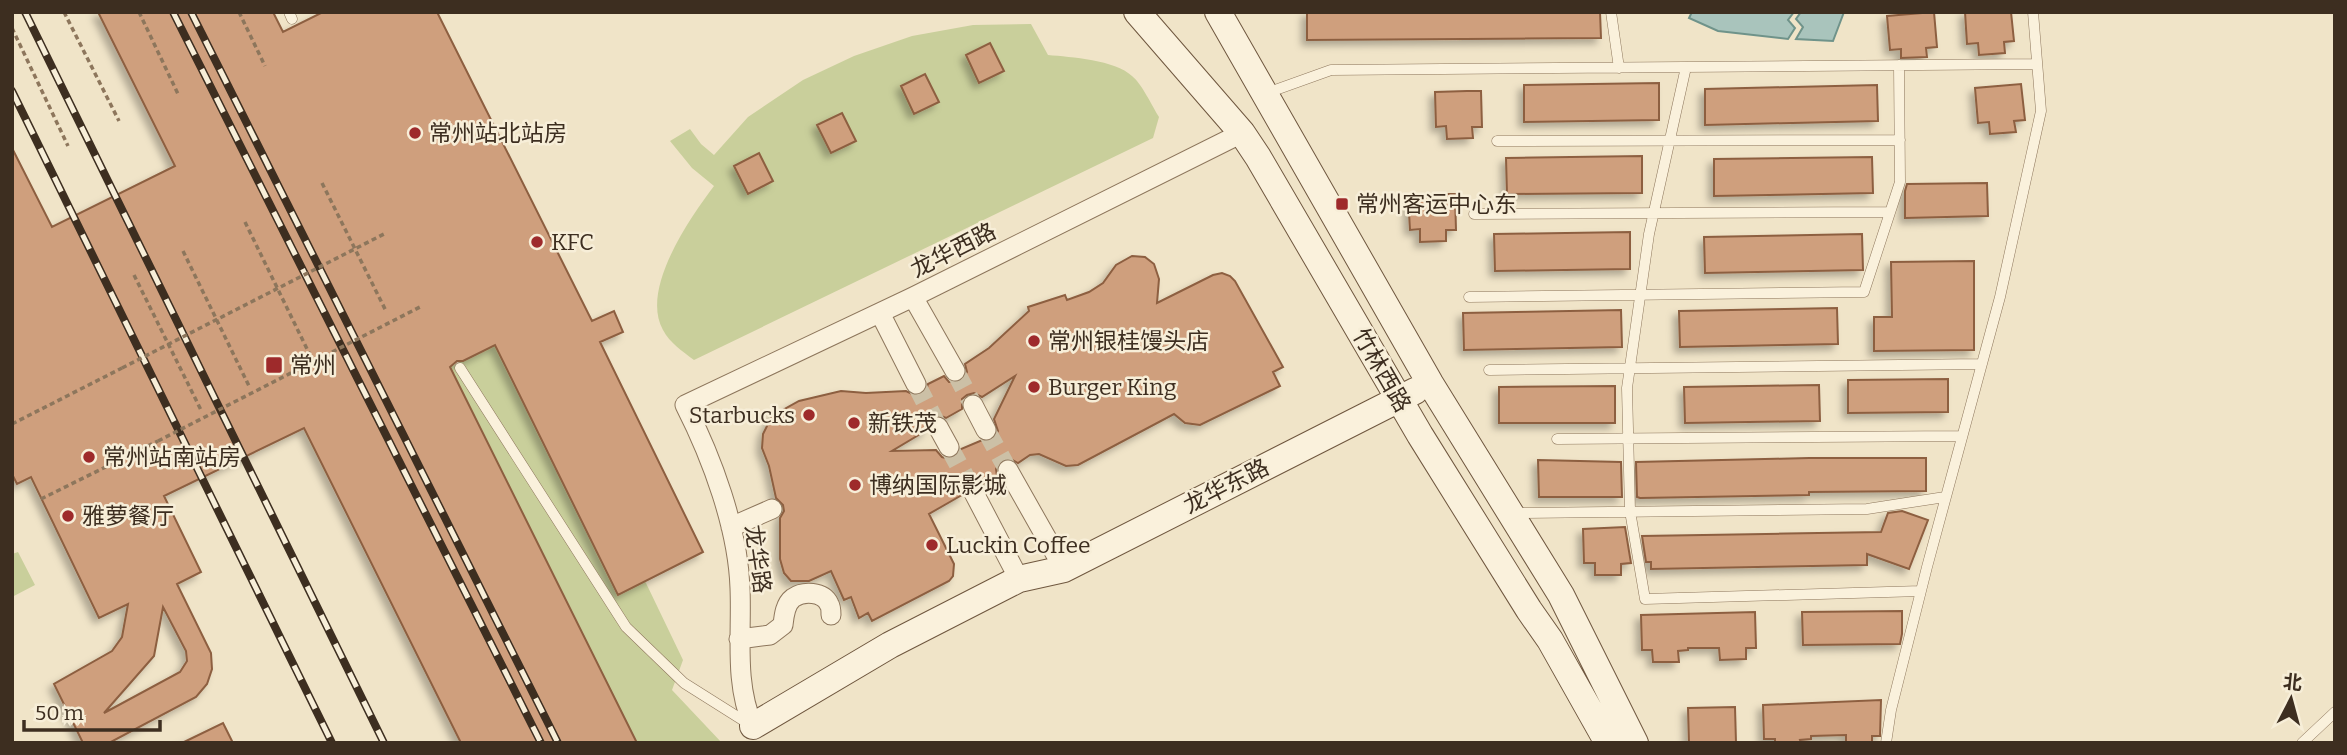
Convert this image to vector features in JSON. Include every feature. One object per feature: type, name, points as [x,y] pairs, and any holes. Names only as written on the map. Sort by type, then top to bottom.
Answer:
[{"type":"main road","name":"竹林西路","points":[[1136,12],[1242,133],[1396,393],[1521,598],[1550,640],[1608,743]]},
{"type":"main road","name":"竹林西路","points":[[1218,12],[1426,377],[1561,595],[1635,743]]},
{"type":"main road","name":"龙华东路","points":[[753,726],[891,645],[1426,377]]},
{"type":"street","name":"龙华西路","points":[[685,405],[913,298],[1242,133]]},
{"type":"street","points":[[913,298],[955,371]]},
{"type":"street","points":[[880,313],[916,384]]},
{"type":"street","name":"龙华路","points":[[685,405],[706,445],[735,542],[740,587],[739,659],[748,714],[753,726]]},
{"type":"street","points":[[973,405],[986,430]]},
{"type":"street","points":[[938,427],[949,447]]},
{"type":"street","points":[[1008,470],[1060,561]]},
{"type":"street","points":[[974,493],[1019,579]]},
{"type":"street","points":[[731,527],[772,509]]},
{"type":"street","points":[[739,639],[770,635],[783,625],[785,611],[792,599],[806,593],[821,595],[830,604],[831,615]]},
{"type":"lane","points":[[1611,12],[1619,68]]},
{"type":"lane","points":[[1886,743],[1891,710],[1945,497],[2000,297],[2041,111],[2033,12]]},
{"type":"lane","points":[[1264,94],[1331,70],[2037,64]]},
{"type":"lane","points":[[1469,298],[1864,292],[1900,182],[1899,65]]},
{"type":"lane","points":[[1686,67],[1654,213],[1627,388],[1630,510],[1645,599],[1921,591]]},
{"type":"lane","points":[[1497,141],[1899,141]]},
{"type":"lane","points":[[1474,214],[1890,212]]},
{"type":"lane","points":[[1489,370],[1981,365]]},
{"type":"lane","points":[[460,368],[626,626],[684,683],[753,726]]},
{"type":"lane","points":[[1557,439],[1962,436]]},
{"type":"lane","points":[[1510,513],[1867,509],[1945,497]]},
{"type":"lane","points":[[2302,743],[2335,712]]},
{"type":"path","points":[[64,12],[119,121]]},
{"type":"path","points":[[139,12],[178,94]]},
{"type":"path","points":[[239,12],[265,66]]},
{"type":"path","points":[[12,28],[68,146]]},
{"type":"path","points":[[322,183],[386,311]]},
{"type":"path","points":[[245,222],[310,355]]},
{"type":"path","points":[[12,424],[384,234]]},
{"type":"path","points":[[183,251],[249,386]]},
{"type":"path","points":[[134,275],[201,410]]},
{"type":"path","points":[[41,499],[420,307]]},
{"type":"green space","points":[[1031,24],[1048,55],[1104,63],[1132,76],[1159,117],[1153,138],[694,360],[669,339],[658,313],[658,295],[663,275],[681,235],[714,186],[692,168],[670,141],[690,129],[714,155],[748,117],[803,80],[854,56],[912,36],[973,25]]},
{"type":"green space","points":[[540,323],[504,365],[618,595],[645,581],[683,660],[672,690],[722,743],[637,743],[450,367]]},
{"type":"green space","points":[[18,552],[35,585],[12,597],[12,554]]},
{"type":"water","points":[[1692,12],[1794,12],[1788,20],[1795,28],[1788,39],[1718,31],[1689,18]]},
{"type":"water","points":[[1801,12],[1844,12],[1833,41],[1796,39],[1803,27],[1796,19]]},
{"type":"building","points":[[98,12],[273,12],[283,32],[323,12],[437,12],[592,321],[614,311],[623,332],[600,342],[703,552],[618,595],[495,345],[463,361],[457,361],[450,367],[637,743],[461,743],[304,428],[164,496],[201,572],[177,584],[211,653],[212,669],[207,684],[196,697],[109,743],[83,743],[54,684],[112,651],[122,637],[128,604],[99,618],[31,477],[17,484],[12,474],[12,148],[52,227],[175,166]],"holes":[[[163,607],[186,651],[187,661],[180,672],[104,713],[154,656]]]},
{"type":"building","points":[[1307,12],[1600,12],[1601,38],[1307,40]]},
{"type":"building","points":[[1934,12],[1937,47],[1926,48],[1927,57],[1901,58],[1901,49],[1890,50],[1887,16]]},
{"type":"building","points":[[1965,12],[2011,12],[2014,41],[2004,42],[2005,53],[1979,55],[1978,43],[1967,44]]},
{"type":"building","points":[[990,43],[1004,71],[979,83],[966,55]]},
{"type":"building","points":[[925,74],[939,102],[914,114],[901,86]]},
{"type":"building","points":[[1659,83],[1659,120],[1524,122],[1524,85]]},
{"type":"building","points":[[2021,84],[2025,120],[2014,121],[2016,132],[1990,134],[1989,122],[1978,123],[1975,88]]},
{"type":"building","points":[[1877,85],[1878,121],[1705,125],[1705,89]]},
{"type":"building","points":[[1481,91],[1482,127],[1472,127],[1473,138],[1447,139],[1446,126],[1436,127],[1435,92]]},
{"type":"building","points":[[842,113],[856,141],[831,153],[817,125]]},
{"type":"building","points":[[759,153],[773,181],[748,194],[734,166]]},
{"type":"building","points":[[1642,156],[1642,193],[1507,194],[1506,158]]},
{"type":"building","points":[[1872,157],[1873,193],[1714,196],[1714,159]]},
{"type":"building","points":[[1987,183],[1988,216],[1905,218],[1907,184]]},
{"type":"building","points":[[1455,194],[1456,230],[1446,230],[1446,241],[1420,242],[1420,229],[1410,230],[1408,195]]},
{"type":"building","points":[[1630,232],[1630,269],[1495,271],[1494,234]]},
{"type":"building","points":[[1862,234],[1863,270],[1705,273],[1704,237]]},
{"type":"building","name":"新铁茂","points":[[1132,256],[1145,257],[1154,264],[1159,279],[1157,303],[1213,275],[1222,273],[1230,276],[1283,367],[1273,372],[1280,386],[1200,425],[1185,423],[1174,414],[1078,465],[1066,466],[1039,454],[1030,455],[1018,463],[1009,458],[1001,460],[996,469],[997,476],[982,484],[975,481],[968,483],[963,487],[962,495],[929,514],[954,564],[953,576],[949,581],[872,621],[868,613],[859,618],[851,597],[844,600],[831,571],[809,581],[791,581],[784,573],[780,559],[780,518],[784,511],[783,505],[776,498],[762,448],[763,434],[772,416],[799,401],[841,391],[906,391],[916,396],[926,391],[928,384],[944,376],[949,382],[960,382],[967,372],[965,364],[989,348],[1029,311],[1028,307],[1065,295],[1067,300],[1089,292],[1103,283],[1116,265]],"holes":[[[1015,376],[994,419],[998,431],[992,440],[980,441],[961,449],[955,457],[949,459],[942,457],[936,450],[892,451],[927,430],[927,421],[932,417],[939,415],[946,418],[962,409],[962,399],[967,395],[974,393],[982,397]]]},
{"type":"building","points":[[1974,261],[1974,350],[1874,351],[1874,317],[1892,317],[1891,262]]},
{"type":"building","points":[[1837,308],[1838,344],[1680,347],[1679,311]]},
{"type":"building","points":[[1621,310],[1622,347],[1464,350],[1463,313]]},
{"type":"building","points":[[1948,379],[1948,412],[1848,413],[1848,380]]},
{"type":"building","points":[[1819,385],[1820,421],[1685,423],[1684,387]]},
{"type":"building","points":[[1615,386],[1615,423],[1499,423],[1499,387]]},
{"type":"building","points":[[1926,458],[1926,491],[1637,497],[1636,462]]},
{"type":"building","points":[[1538,460],[1621,462],[1622,497],[1539,497]]},
{"type":"building","points":[[1902,511],[1928,520],[1909,569],[1867,554],[1867,565],[1651,569],[1651,562],[1646,562],[1642,536],[1881,532],[1888,513]]},
{"type":"building","points":[[1625,527],[1631,563],[1621,564],[1621,575],[1595,575],[1595,563],[1584,563],[1583,529]]},
{"type":"building","points":[[1902,611],[1900,644],[1803,645],[1802,612]]},
{"type":"building","points":[[1755,612],[1756,648],[1746,648],[1746,659],[1720,660],[1719,648],[1688,648],[1678,651],[1679,662],[1653,662],[1652,650],[1642,650],[1641,615]]},
{"type":"building","points":[[1881,700],[1880,736],[1872,736],[1872,743],[1846,743],[1846,735],[1811,736],[1811,739],[1800,740],[1801,743],[1775,743],[1775,739],[1764,739],[1763,705]]},
{"type":"building","points":[[1735,707],[1736,743],[1689,743],[1688,708]]},
{"type":"building","points":[[223,723],[233,743],[182,743]]},
{"type":"tunnel","points":[[955,371],[973,405]]},
{"type":"tunnel","points":[[916,384],[938,427]]},
{"type":"tunnel","points":[[986,430],[1008,470]]},
{"type":"tunnel","points":[[949,447],[974,493]]},
{"type":"railway","points":[[25,12],[384,743]]},
{"type":"railway","points":[[173,12],[541,743]]},
{"type":"railway","points":[[191,12],[558,743]]},
{"type":"railway","points":[[12,91],[332,743]]},
{"type":"place","name":"常州站北站房","points":[[415,133]]},
{"type":"place","name":"常州客运中心东","points":[[1342,204]]},
{"type":"place","name":"KFC","points":[[537,242]]},
{"type":"place","name":"常州银桂馒头店","points":[[1034,341]]},
{"type":"place","name":"常州","points":[[274,365]]},
{"type":"place","name":"Burger King","points":[[1034,387]]},
{"type":"place","name":"Starbucks","points":[[809,415]]},
{"type":"place","name":"新铁茂","points":[[854,423]]},
{"type":"place","name":"常州站南站房","points":[[89,457]]},
{"type":"place","name":"博纳国际影城","points":[[855,485]]},
{"type":"place","name":"雅萝餐厅","points":[[68,516]]},
{"type":"place","name":"Luckin Coffee","points":[[932,545]]}]
